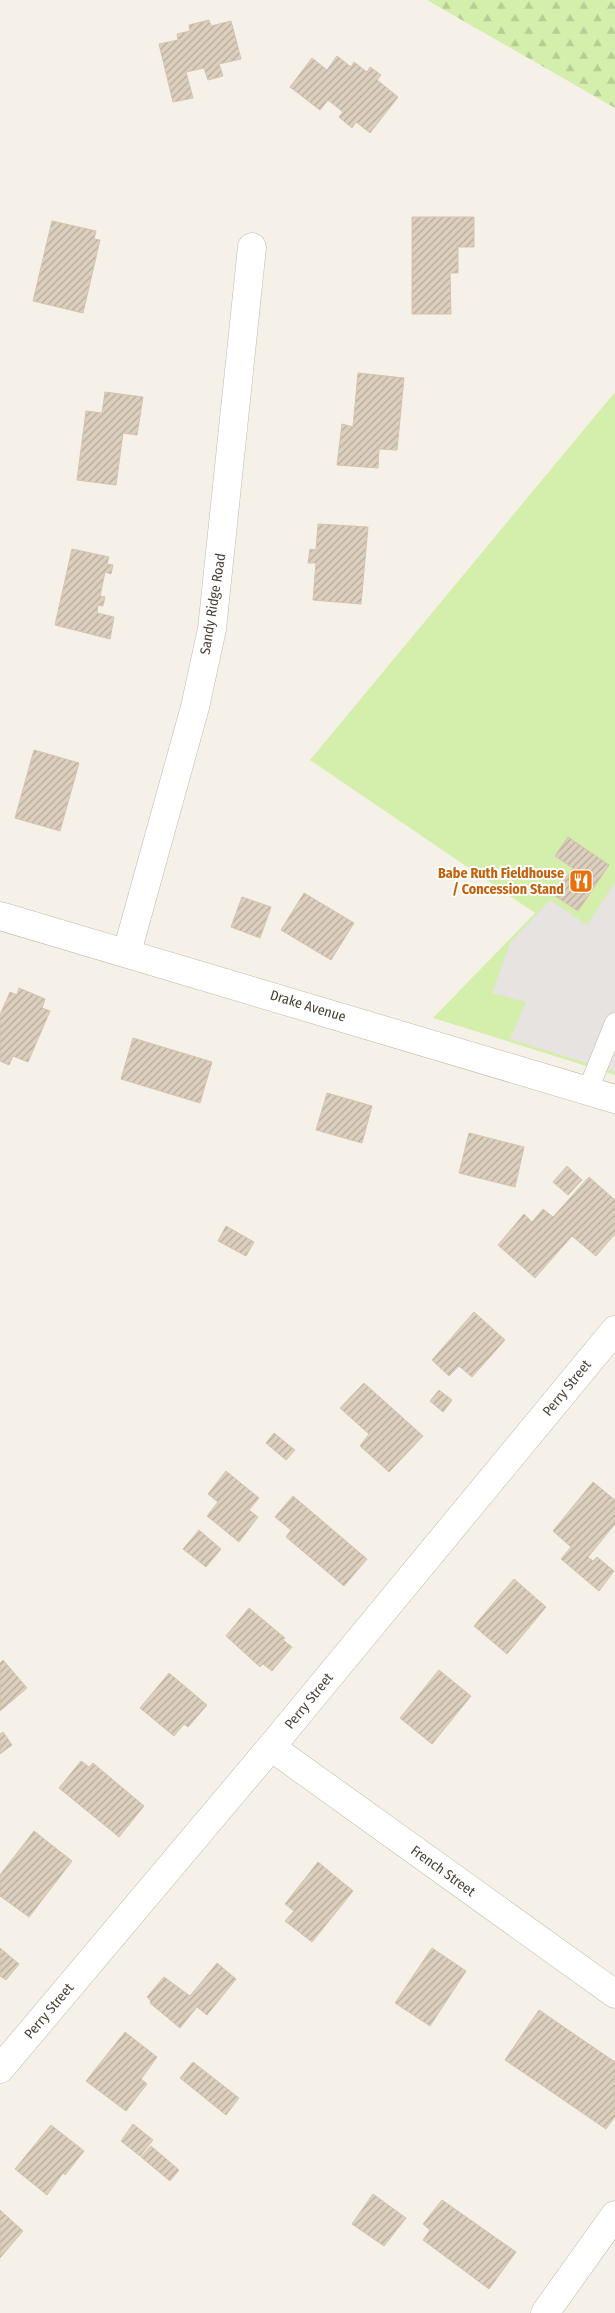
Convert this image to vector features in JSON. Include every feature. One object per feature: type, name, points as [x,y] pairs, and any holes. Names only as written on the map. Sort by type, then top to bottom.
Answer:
[{"type":"street","name":"Sandy Ridge Road","points":[[127,952],[195,707],[212,629],[252,247]]},
{"type":"street","name":"Drake Avenue","points":[[0,916],[127,952],[615,1099]]},
{"type":"street","name":"Perry Street","points":[[0,2068],[271,1747],[615,1330]]},
{"type":"street","name":"French Street","points":[[271,1747],[615,1994]]},
{"type":"street","points":[[545,2313],[615,2215]]},
{"type":"lane","points":[[588,1090],[615,1022]]},
{"type":"green space","points":[[427,0],[615,0],[615,108]]},
{"type":"green space","points":[[615,392],[615,1075],[433,1018],[535,913],[310,760]]},
{"type":"shaded area","points":[[615,882],[615,1072],[510,1039],[526,1002],[492,993],[510,943],[550,900],[587,925]]},
{"type":"building","points":[[209,20],[211,26],[231,21],[241,59],[219,64],[223,76],[208,80],[204,68],[186,72],[193,98],[173,102],[159,44],[178,40],[177,34],[190,31],[189,25]]},
{"type":"building","points":[[337,56],[351,67],[354,62],[367,72],[370,67],[381,75],[377,80],[398,97],[370,133],[356,122],[352,128],[339,117],[343,112],[328,100],[320,110],[290,87],[312,58],[327,70]]},
{"type":"building","points":[[412,217],[474,217],[474,247],[458,247],[458,273],[450,273],[451,314],[412,314]]},
{"type":"building","points":[[52,221],[96,231],[94,239],[100,240],[83,313],[33,301]]},
{"type":"building","points":[[358,373],[404,378],[397,450],[379,449],[378,468],[337,465],[342,424],[353,427]]},
{"type":"building","points":[[105,392],[143,397],[137,435],[123,433],[116,485],[77,480],[86,411],[102,413]]},
{"type":"building","points":[[318,524],[368,527],[361,604],[313,600],[316,563],[308,563],[310,549],[316,550]]},
{"type":"building","points":[[72,549],[109,557],[107,564],[113,565],[111,574],[105,572],[100,596],[105,597],[103,606],[98,605],[97,613],[114,617],[110,639],[55,625]]},
{"type":"building","points":[[34,750],[79,763],[60,831],[15,818]]},
{"type":"building","name":"Babe Ruth Fieldhouse / Concession Stand","points":[[568,837],[609,865],[578,911],[554,895],[573,868],[555,856]]},
{"type":"building","points":[[304,893],[354,923],[331,960],[281,930]]},
{"type":"building","points":[[242,897],[271,907],[260,938],[231,927]]},
{"type":"building","points":[[19,988],[45,999],[42,1008],[50,1011],[28,1062],[13,1056],[9,1065],[0,1061],[0,1015],[10,992],[17,995]]},
{"type":"building","points":[[133,1038],[212,1062],[200,1103],[121,1079]]},
{"type":"building","points":[[327,1093],[372,1106],[362,1143],[316,1130]]},
{"type":"building","points":[[469,1133],[524,1147],[515,1187],[459,1173]]},
{"type":"building","points":[[567,1166],[582,1180],[568,1195],[553,1182]]},
{"type":"building","points":[[589,1177],[615,1200],[615,1234],[596,1256],[572,1236],[535,1278],[498,1245],[524,1214],[532,1222],[543,1209],[553,1217]]},
{"type":"building","points":[[226,1226],[254,1242],[246,1256],[218,1241]]},
{"type":"building","points":[[474,1312],[505,1340],[472,1377],[459,1366],[449,1376],[432,1360]]},
{"type":"building","points":[[364,1383],[423,1436],[389,1472],[360,1446],[369,1434],[340,1408]]},
{"type":"building","points":[[439,1390],[452,1400],[443,1412],[430,1401]]},
{"type":"building","points":[[274,1433],[295,1450],[286,1460],[266,1443]]},
{"type":"building","points":[[226,1471],[259,1498],[249,1510],[258,1517],[239,1542],[207,1516],[218,1502],[208,1494]]},
{"type":"building","points":[[593,1482],[615,1500],[615,1524],[588,1557],[593,1561],[597,1557],[614,1571],[599,1591],[561,1559],[571,1547],[553,1531]]},
{"type":"building","points":[[293,1496],[367,1559],[344,1586],[286,1537],[291,1530],[275,1517]]},
{"type":"building","points":[[199,1530],[221,1549],[206,1567],[183,1549]]},
{"type":"building","points":[[514,1579],[546,1607],[507,1654],[474,1626]]},
{"type":"building","points":[[249,1608],[285,1638],[283,1640],[292,1647],[272,1671],[263,1664],[260,1667],[226,1636]]},
{"type":"building","points":[[3,1660],[27,1688],[0,1711],[0,1663]]},
{"type":"building","points":[[439,1670],[471,1696],[432,1744],[400,1718]]},
{"type":"building","points":[[169,1673],[207,1705],[188,1727],[184,1724],[174,1736],[140,1708]]},
{"type":"building","points":[[3,1732],[12,1745],[0,1754],[0,1734]]},
{"type":"building","points":[[81,1761],[89,1767],[93,1763],[144,1806],[119,1837],[59,1788]]},
{"type":"building","points":[[34,1831],[72,1861],[29,1917],[0,1896],[0,1875]]},
{"type":"building","points":[[318,1862],[353,1891],[312,1942],[285,1921],[294,1911],[285,1904]]},
{"type":"building","points":[[0,1948],[19,1964],[6,1980],[0,1976]]},
{"type":"building","points":[[432,1948],[466,1971],[430,2026],[395,2003]]},
{"type":"building","points":[[217,1963],[236,1979],[207,2015],[197,2007],[180,2028],[150,2003],[151,2001],[147,1997],[164,1977],[190,1996]]},
{"type":"building","points":[[539,2010],[615,2062],[615,2117],[606,2129],[505,2060]]},
{"type":"building","points":[[125,2032],[157,2057],[141,2079],[147,2084],[126,2111],[86,2081]]},
{"type":"building","points":[[193,2062],[239,2098],[226,2115],[180,2078]]},
{"type":"building","points":[[133,2124],[153,2140],[140,2156],[121,2141]]},
{"type":"building","points":[[51,2125],[84,2151],[65,2175],[63,2173],[47,2195],[15,2169]]},
{"type":"building","points":[[151,2146],[179,2170],[170,2181],[141,2157]]},
{"type":"building","points":[[373,2194],[406,2218],[384,2246],[352,2224]]},
{"type":"building","points":[[442,2200],[516,2252],[489,2289],[423,2240],[430,2230],[423,2224]]},
{"type":"building","points":[[0,2210],[23,2231],[0,2258]]},
{"type":"place","name":"Babe Ruth Fieldhouse / Concession Stand","points":[[581,881]]}]
